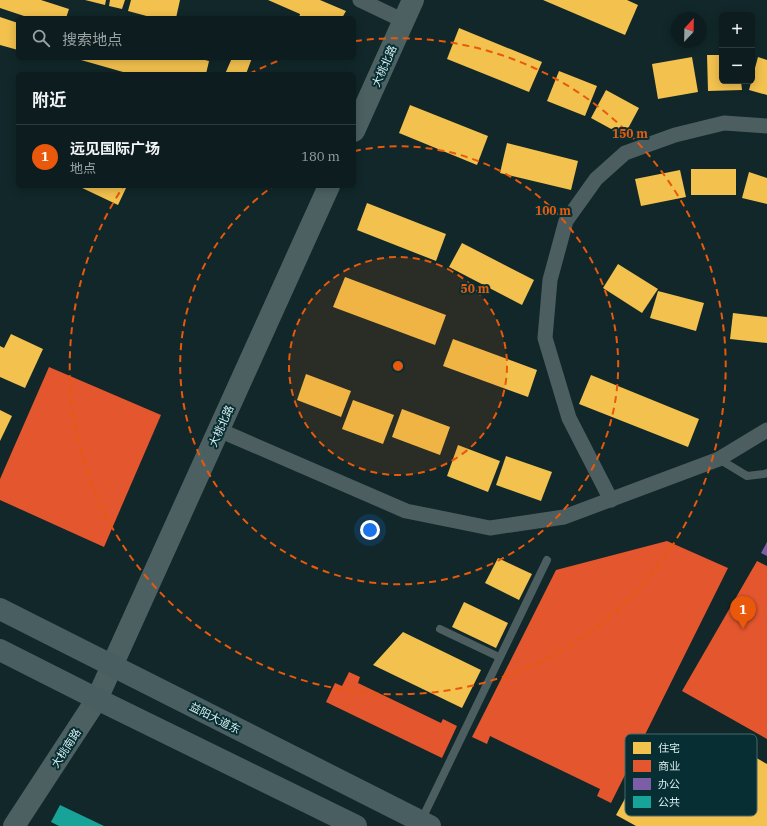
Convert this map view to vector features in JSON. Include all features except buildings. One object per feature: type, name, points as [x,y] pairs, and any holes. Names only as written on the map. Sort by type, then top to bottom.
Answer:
[{"type":"main road","name":"益阳大道东","points":[[0,609],[425,824]]},
{"type":"main road","points":[[0,650],[356,826]]},
{"type":"street","points":[[360,0],[404,20]]},
{"type":"street","name":"大桃北路","points":[[356,127],[413,0]]},
{"type":"street","points":[[611,500],[570,418],[545,338],[550,280],[566,221],[596,180],[625,153],[674,135],[724,123],[767,126]]},
{"type":"street","name":"大桃北路","points":[[112,667],[328,188]]},
{"type":"street","points":[[219,430],[406,511],[490,528],[564,517],[719,459],[767,430]]},
{"type":"street","name":"大桃南路","points":[[14,826],[97,699],[112,667]]},
{"type":"lane","points":[[719,459],[748,476],[764,474],[767,472]]},
{"type":"lane","points":[[425,824],[500,657],[547,560]]},
{"type":"lane","points":[[440,629],[500,657]]},
{"type":"place","name":"远见国际广场","points":[[743,629]]}]
